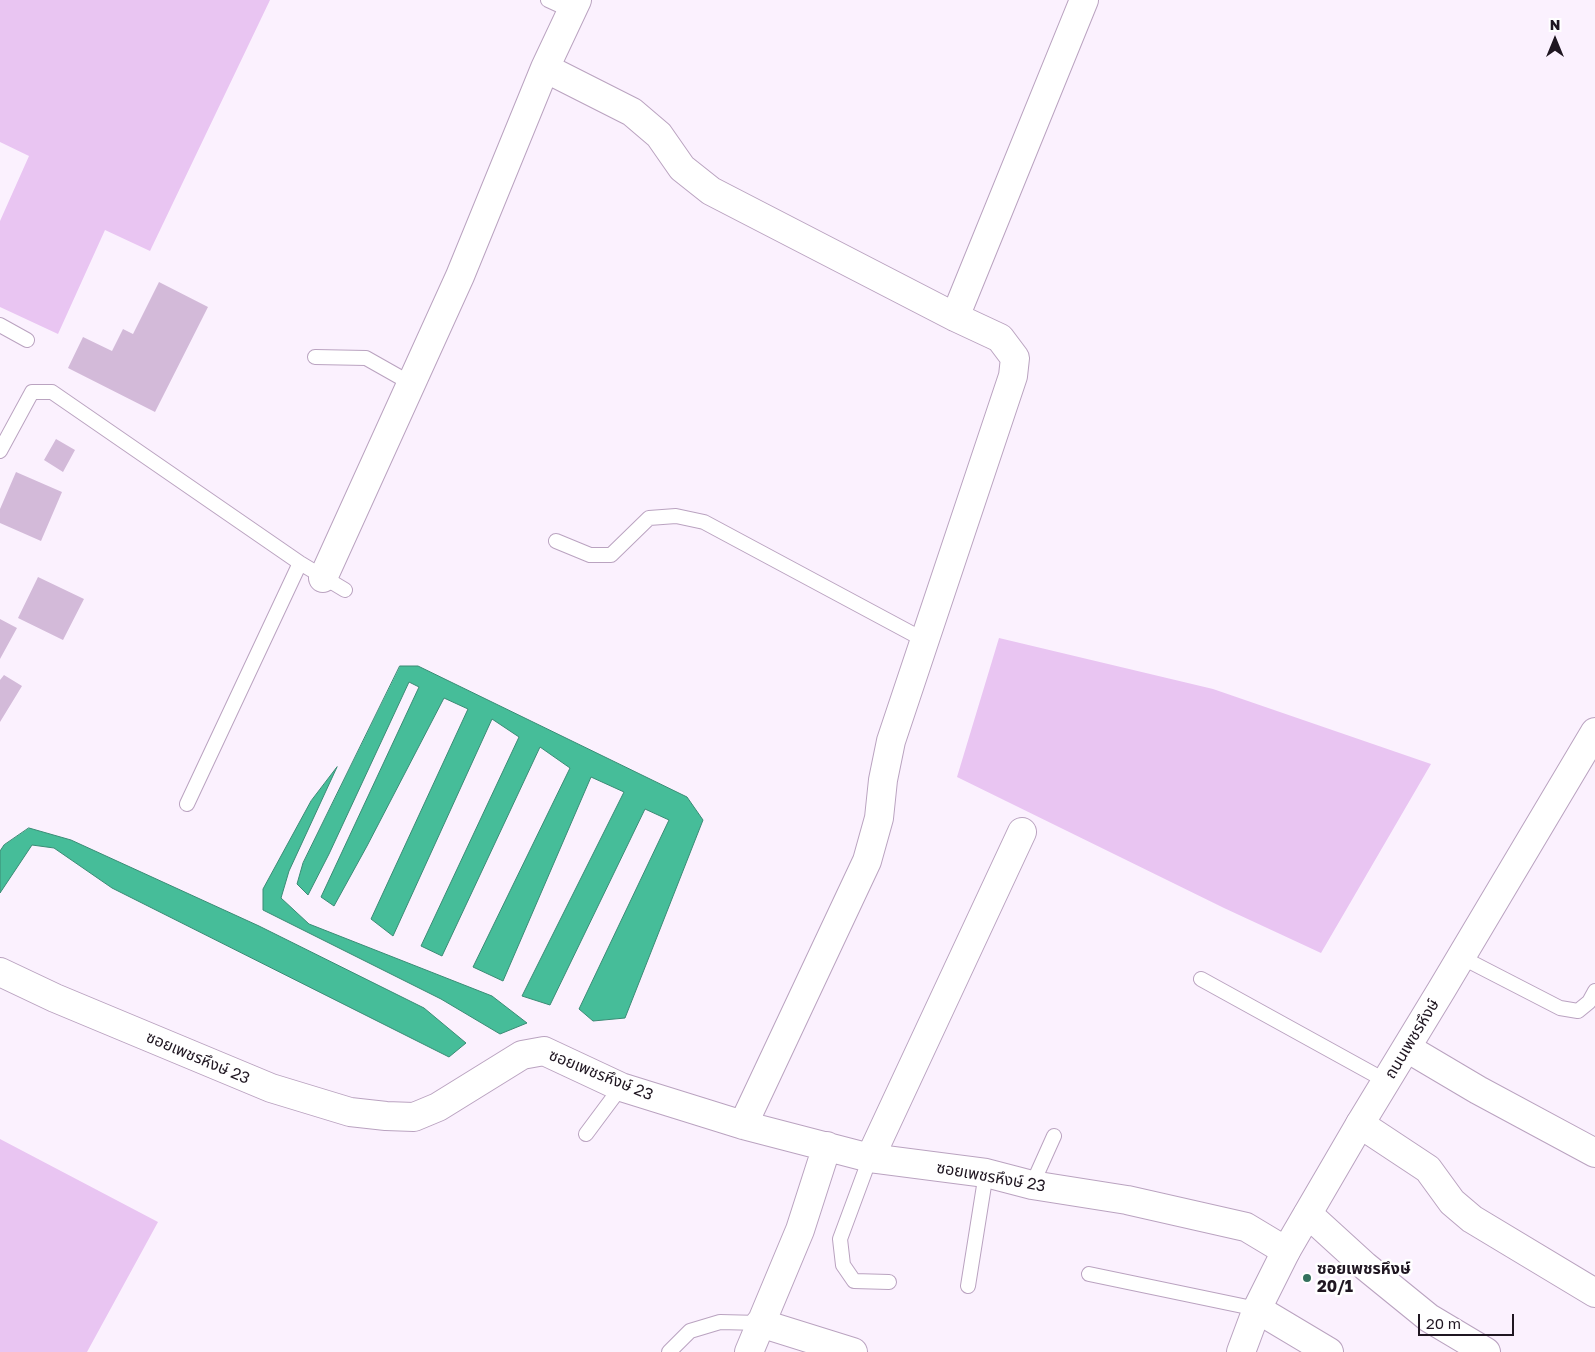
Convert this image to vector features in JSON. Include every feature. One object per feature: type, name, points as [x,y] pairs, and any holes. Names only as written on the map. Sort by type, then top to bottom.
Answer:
[{"type":"street","points":[[955,317],[1084,0]]},
{"type":"street","points":[[334,584],[412,384],[460,276],[546,68],[566,4]]},
{"type":"street","points":[[546,68],[632,112],[660,135],[682,168],[710,191],[955,317],[1000,338],[1015,358],[1013,376],[891,741],[883,780],[879,818],[867,861],[743,1125]]},
{"type":"street","name":"ถนนเพชรหึงษ์","points":[[1241,1352],[1257,1308],[1286,1251],[1461,957],[1588,760],[1595,732]]},
{"type":"street","points":[[870,1158],[1022,832]]},
{"type":"street","name":"ซอยเพชรหึงษ์ 23","points":[[0,972],[55,998],[271,1088],[350,1112],[414,1117],[438,1107],[522,1055],[544,1051],[622,1086],[743,1125],[870,1158],[986,1173],[1032,1184],[1128,1200],[1246,1227],[1286,1251]]},
{"type":"street","points":[[1407,1048],[1478,1090],[1595,1153]]},
{"type":"street","points":[[1360,1124],[1428,1168],[1452,1202],[1472,1219],[1595,1293]]},
{"type":"street","points":[[749,1352],[800,1230],[827,1146]]},
{"type":"street","points":[[1308,1214],[1365,1266],[1429,1318],[1486,1352]]},
{"type":"street","points":[[1257,1308],[1329,1352]]},
{"type":"street","points":[[760,1324],[853,1352]]},
{"type":"lane","points":[[0,325],[27,340]]},
{"type":"lane","points":[[315,357],[366,358],[412,384]]},
{"type":"lane","points":[[0,451],[32,392],[52,392],[300,563],[334,584]]},
{"type":"lane","points":[[556,541],[590,555],[611,555],[649,518],[676,516],[704,522],[924,640]]},
{"type":"lane","points":[[187,804],[300,563]]},
{"type":"lane","points":[[1461,957],[1560,1008],[1578,1011],[1589,1002],[1595,991]]},
{"type":"lane","points":[[1201,979],[1386,1081]]},
{"type":"lane","points":[[586,1134],[622,1086]]},
{"type":"lane","points":[[1032,1184],[1054,1136]]},
{"type":"lane","points":[[870,1158],[840,1239],[843,1265],[854,1281],[888,1282]]},
{"type":"lane","points":[[968,1286],[986,1173]]},
{"type":"lane","points":[[1090,1274],[1257,1308]]},
{"type":"lane","points":[[669,1352],[690,1332],[720,1322],[760,1324]]},
{"type":"shaded area","points":[[0,0],[270,0],[150,251],[105,230],[58,334],[0,307],[0,221],[29,156],[0,142]]},
{"type":"shaded area","points":[[999,638],[1213,689],[1431,764],[1321,953],[1224,908],[957,777]]},
{"type":"shaded area","points":[[400,666],[418,666],[687,797],[703,820],[625,1018],[593,1021],[579,1009],[669,820],[645,809],[550,1005],[522,996],[624,792],[591,777],[503,981],[473,967],[570,768],[540,747],[442,956],[421,946],[519,737],[492,719],[393,936],[371,919],[468,709],[444,698],[334,906],[321,897],[419,687],[409,682],[308,895],[297,884],[303,863]]},
{"type":"shaded area","points":[[337,767],[289,871],[281,898],[309,924],[492,996],[527,1023],[500,1034],[441,999],[263,910],[263,889],[311,801]]},
{"type":"shaded area","points":[[29,828],[71,840],[259,926],[424,1008],[466,1043],[449,1057],[112,888],[54,848],[32,845],[0,893],[0,851],[4,845]]},
{"type":"shaded area","points":[[0,1139],[158,1222],[87,1352],[0,1352]]},
{"type":"building","points":[[159,282],[208,307],[155,412],[68,368],[83,337],[112,351],[123,329],[133,334]]},
{"type":"building","points":[[56,439],[75,450],[63,472],[44,460]]},
{"type":"building","points":[[16,472],[62,492],[41,541],[0,523],[0,509]]},
{"type":"building","points":[[38,577],[84,599],[63,640],[18,618]]},
{"type":"building","points":[[0,619],[17,628],[0,659]]},
{"type":"building","points":[[4,675],[22,686],[0,722],[0,680]]},
{"type":"place","name":"ซอยเพชรหึงษ์ 20/1","points":[[1307,1278]]}]
